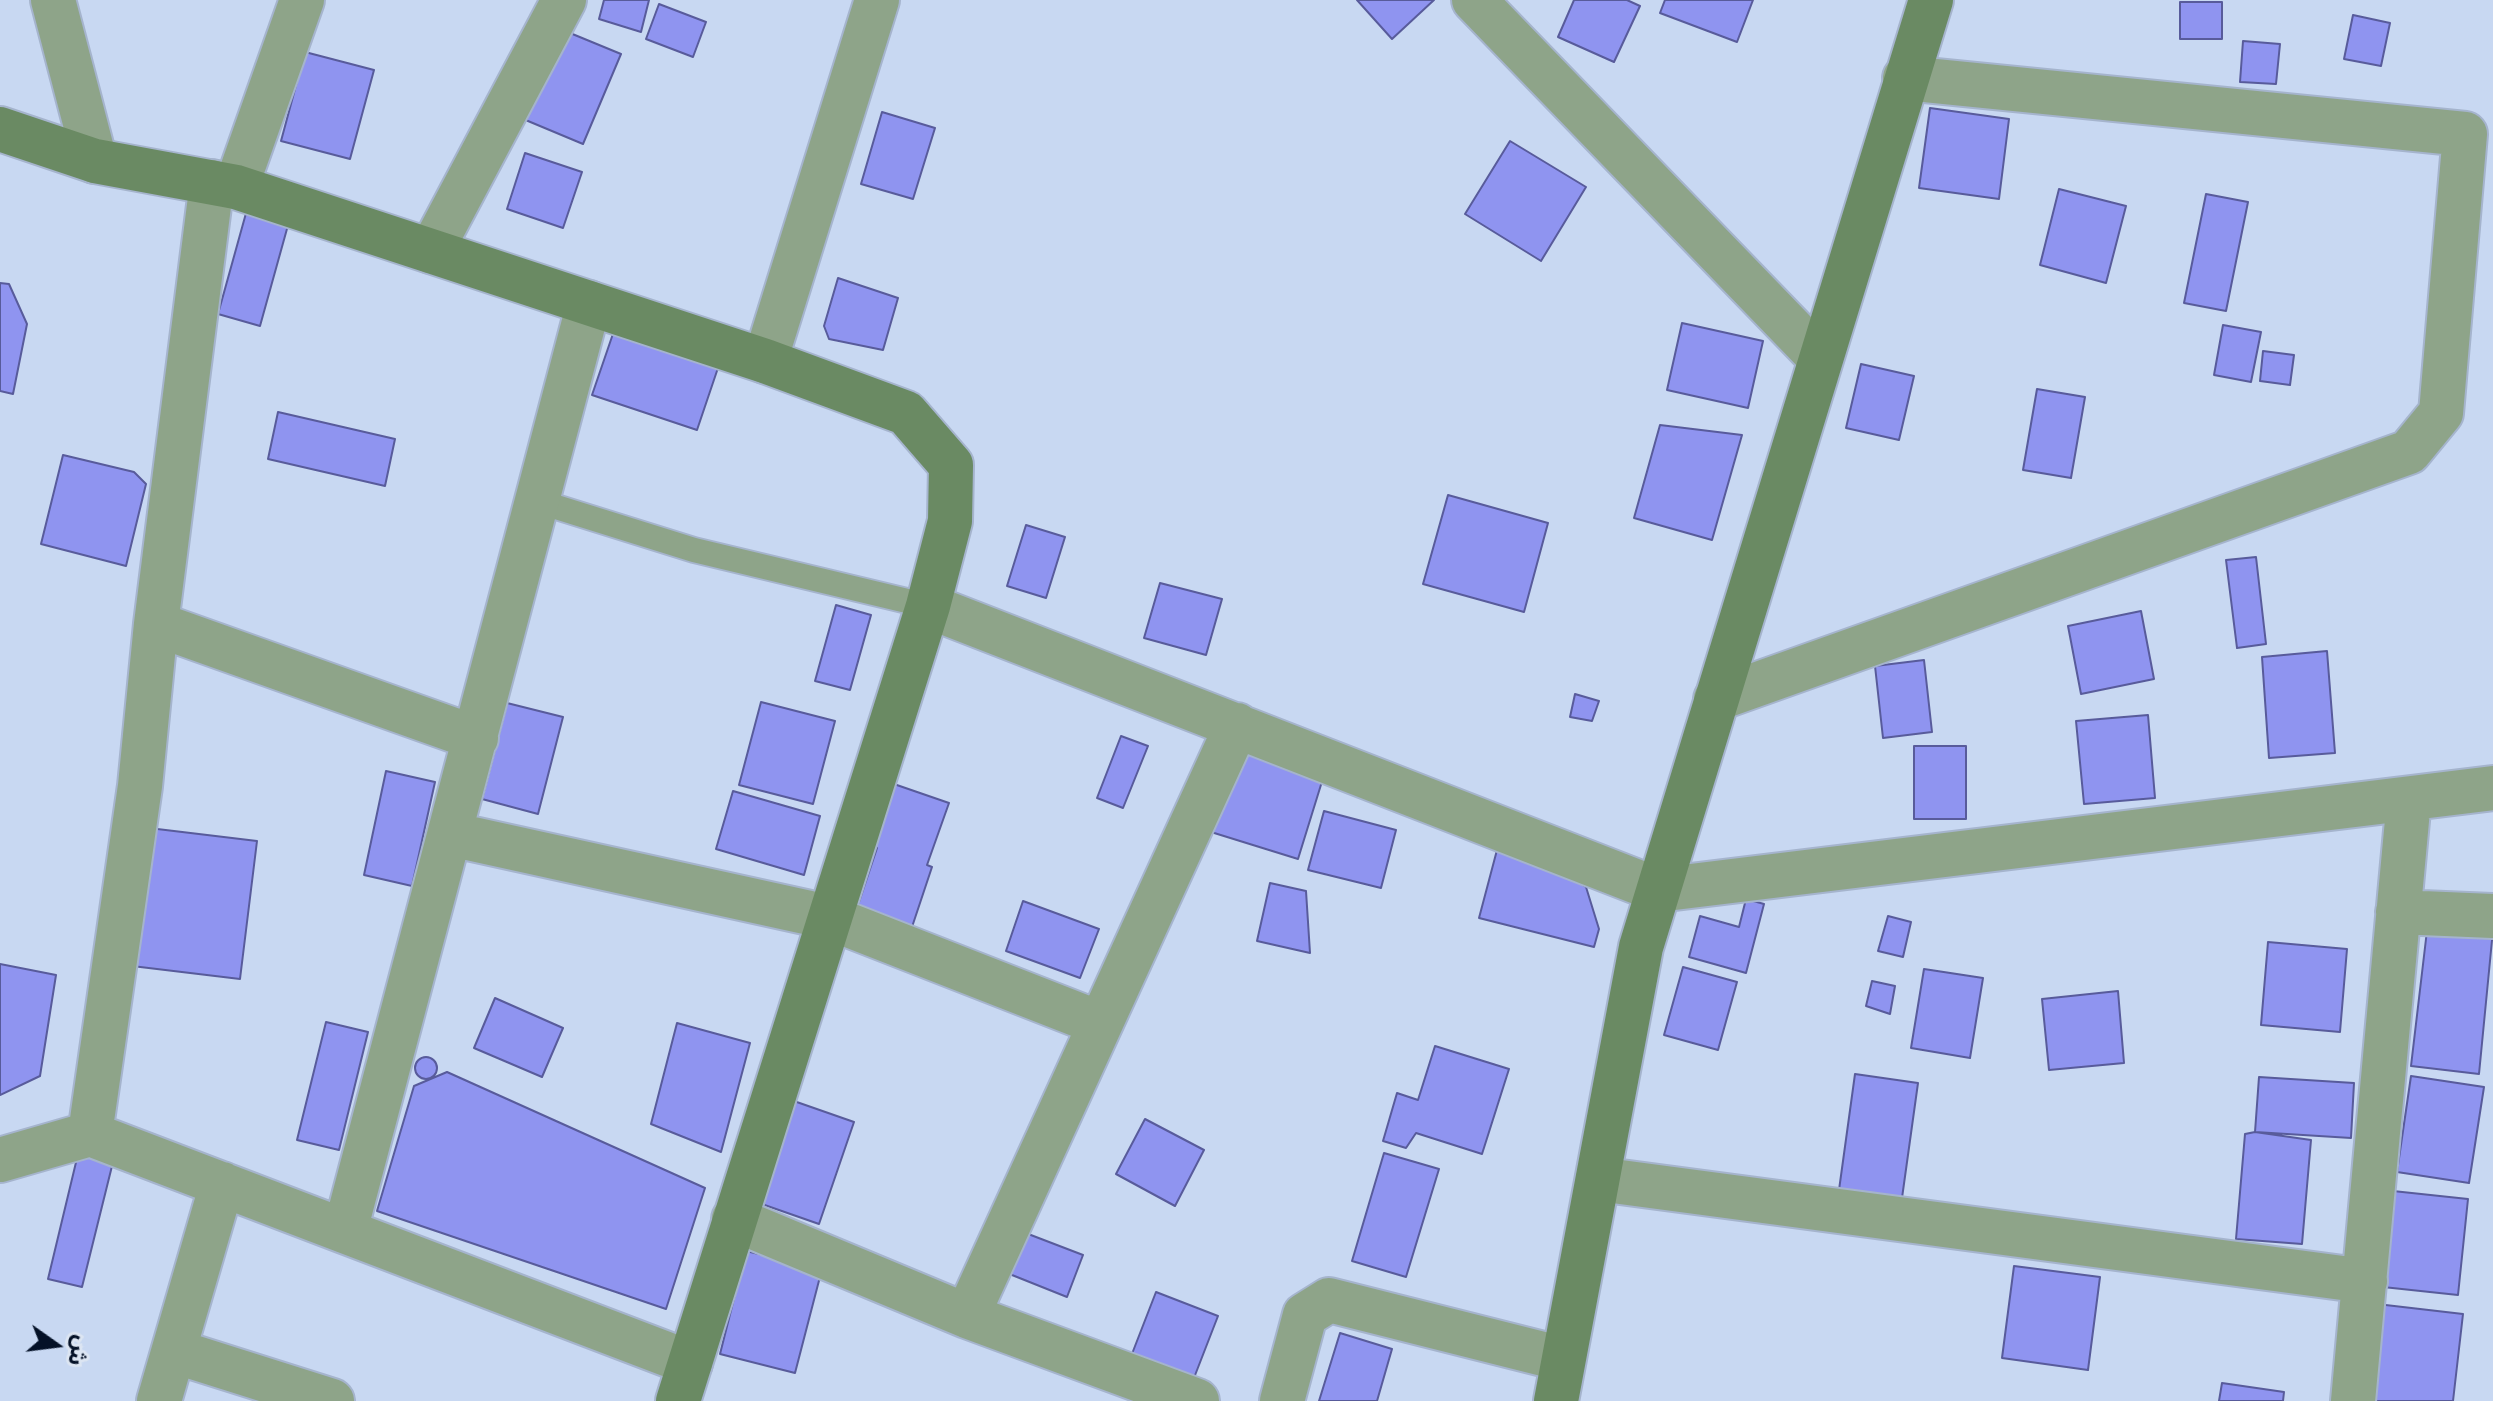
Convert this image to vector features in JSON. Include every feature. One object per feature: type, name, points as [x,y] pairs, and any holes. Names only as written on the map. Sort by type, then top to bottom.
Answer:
[{"type":"street","points":[[53,0],[95,161]]},
{"type":"street","points":[[90,1134],[140,786],[156,624],[224,184],[302,0]]},
{"type":"street","points":[[431,251],[564,0]]},
{"type":"street","points":[[765,361],[877,0]]},
{"type":"street","points":[[1474,0],[1820,358]]},
{"type":"street","points":[[1282,1401],[1305,1315],[1329,1300],[1560,1380],[1641,947],[1931,0]]},
{"type":"street","points":[[1716,699],[2409,452],[2441,413],[2465,134],[1905,78]]},
{"type":"street","points":[[0,129],[95,161],[224,184],[765,361],[906,413],[951,465],[950,521],[928,606],[684,1382],[345,1231],[90,1134],[0,1160]]},
{"type":"street","points":[[345,1231],[589,303]]},
{"type":"street","points":[[928,606],[1658,890],[2493,788]]},
{"type":"street","points":[[156,624],[476,738]]},
{"type":"street","points":[[967,1316],[1237,725]]},
{"type":"street","points":[[2353,1401],[2409,799]]},
{"type":"street","points":[[450,834],[828,917],[1099,1023]]},
{"type":"street","points":[[2398,912],[2493,916]]},
{"type":"street","points":[[1598,1179],[2365,1281]]},
{"type":"street","points":[[159,1401],[222,1184]]},
{"type":"street","points":[[734,1219],[967,1316],[1197,1401]]},
{"type":"street","points":[[174,1351],[332,1401]]},
{"type":"lane","points":[[537,501],[694,550],[928,606]]},
{"type":"building","points":[[604,0],[649,0],[641,32],[599,19]]},
{"type":"building","points":[[1357,0],[1434,0],[1392,39]]},
{"type":"building","points":[[1574,0],[1627,0],[1640,6],[1614,62],[1558,37]]},
{"type":"building","points":[[1665,0],[1753,0],[1737,42],[1660,13]]},
{"type":"building","points":[[2180,2],[2222,2],[2222,39],[2180,39]]},
{"type":"building","points":[[659,4],[706,22],[693,57],[646,39]]},
{"type":"building","points":[[2353,15],[2390,23],[2381,66],[2344,59]]},
{"type":"building","points":[[553,26],[621,54],[583,144],[516,116]]},
{"type":"building","points":[[2243,41],[2280,44],[2276,84],[2240,82]]},
{"type":"building","points":[[305,52],[374,70],[350,159],[281,141]]},
{"type":"building","points":[[1930,108],[2009,119],[1999,199],[1919,188]]},
{"type":"building","points":[[882,112],[935,128],[913,199],[861,184]]},
{"type":"building","points":[[1510,141],[1586,187],[1541,261],[1465,214]]},
{"type":"building","points":[[525,153],[582,172],[563,228],[507,209]]},
{"type":"building","points":[[2059,189],[2126,206],[2106,283],[2040,265]]},
{"type":"building","points":[[2206,194],[2248,202],[2226,311],[2184,303]]},
{"type":"building","points":[[248,206],[290,218],[260,326],[218,314]]},
{"type":"building","points":[[838,278],[898,298],[883,350],[829,339],[824,326]]},
{"type":"building","points":[[0,283],[9,284],[27,324],[13,394],[0,391]]},
{"type":"building","points":[[1682,323],[1763,341],[1748,408],[1667,390]]},
{"type":"building","points":[[616,325],[721,359],[697,430],[592,395]]},
{"type":"building","points":[[2223,325],[2261,332],[2251,382],[2214,375]]},
{"type":"building","points":[[2263,351],[2294,355],[2290,385],[2260,381]]},
{"type":"building","points":[[1861,364],[1914,376],[1899,440],[1846,428]]},
{"type":"building","points":[[2037,389],[2085,397],[2071,478],[2023,470]]},
{"type":"building","points":[[278,412],[395,439],[385,486],[268,459]]},
{"type":"building","points":[[1660,425],[1742,435],[1712,540],[1634,518]]},
{"type":"building","points":[[63,455],[134,472],[146,484],[126,566],[41,544]]},
{"type":"building","points":[[1448,495],[1548,523],[1524,612],[1423,584]]},
{"type":"building","points":[[1026,525],[1065,537],[1046,598],[1007,586]]},
{"type":"building","points":[[2256,557],[2266,644],[2237,648],[2226,560]]},
{"type":"building","points":[[1160,583],[1222,599],[1206,655],[1144,638]]},
{"type":"building","points":[[836,605],[871,615],[850,690],[815,681]]},
{"type":"building","points":[[2141,611],[2154,679],[2081,694],[2068,626]]},
{"type":"building","points":[[2327,651],[2335,753],[2269,758],[2262,657]]},
{"type":"building","points":[[1924,660],[1932,732],[1883,738],[1875,666]]},
{"type":"building","points":[[1575,694],[1599,701],[1592,721],[1570,717]]},
{"type":"building","points":[[761,702],[835,721],[813,804],[739,785]]},
{"type":"building","points":[[507,703],[563,717],[538,814],[482,799]]},
{"type":"building","points":[[2148,715],[2155,798],[2084,804],[2076,721]]},
{"type":"building","points":[[1121,736],[1148,746],[1123,808],[1097,798]]},
{"type":"building","points":[[1914,746],[1966,746],[1966,819],[1914,819]]},
{"type":"building","points":[[1237,748],[1324,775],[1298,859],[1211,832]]},
{"type":"building","points":[[386,771],[435,782],[412,886],[364,875]]},
{"type":"building","points":[[891,783],[949,803],[927,865],[932,867],[911,930],[856,911],[877,848],[869,845]]},
{"type":"building","points":[[733,791],[820,816],[804,875],[716,849]]},
{"type":"building","points":[[1324,811],[1396,830],[1381,888],[1308,870]]},
{"type":"building","points":[[149,828],[257,841],[240,979],[132,966]]},
{"type":"building","points":[[1497,850],[1557,869],[1586,887],[1599,929],[1594,947],[1479,918]]},
{"type":"building","points":[[1270,883],[1306,891],[1310,953],[1257,941]]},
{"type":"building","points":[[1746,899],[1764,904],[1746,973],[1689,957],[1700,916],[1739,927]]},
{"type":"building","points":[[1023,901],[1099,929],[1080,978],[1006,951]]},
{"type":"building","points":[[1888,916],[1911,922],[1903,957],[1878,951]]},
{"type":"building","points":[[2428,922],[2493,930],[2479,1074],[2411,1066]]},
{"type":"building","points":[[2268,942],[2347,949],[2340,1032],[2261,1025]]},
{"type":"building","points":[[0,964],[56,975],[40,1076],[0,1095]]},
{"type":"building","points":[[1683,967],[1737,982],[1718,1050],[1664,1035]]},
{"type":"building","points":[[1924,969],[1983,978],[1970,1058],[1911,1048]]},
{"type":"building","points":[[1872,981],[1895,986],[1890,1014],[1866,1006]]},
{"type":"building","points":[[2118,991],[2124,1063],[2049,1070],[2042,999]]},
{"type":"building","points":[[495,998],[563,1028],[542,1077],[474,1048]]},
{"type":"building","points":[[326,1022],[368,1032],[339,1150],[297,1140]]},
{"type":"building","points":[[677,1023],[750,1043],[721,1152],[651,1124]]},
{"type":"building","points":[[1435,1046],[1509,1069],[1482,1154],[1416,1133],[1406,1148],[1383,1141],[1397,1093],[1418,1100]]},
{"type":"building","points":[[426,1057],[434,1060],[437,1068],[434,1076],[426,1079],[418,1076],[415,1068],[418,1060]]},
{"type":"building","points":[[447,1072],[705,1188],[666,1309],[377,1211],[414,1086]]},
{"type":"building","points":[[1855,1074],[1918,1083],[1902,1198],[1839,1190]]},
{"type":"building","points":[[2411,1076],[2484,1087],[2469,1183],[2397,1172]]},
{"type":"building","points":[[2259,1077],[2354,1083],[2351,1138],[2255,1132]]},
{"type":"building","points":[[791,1100],[854,1122],[819,1224],[756,1202]]},
{"type":"building","points":[[1145,1119],[1204,1150],[1175,1206],[1116,1174]]},
{"type":"building","points":[[2255,1132],[2311,1140],[2302,1244],[2236,1239],[2245,1134]]},
{"type":"building","points":[[1384,1153],[1439,1169],[1406,1277],[1352,1261]]},
{"type":"building","points":[[78,1154],[113,1162],[82,1287],[48,1279]]},
{"type":"building","points":[[2393,1191],[2468,1199],[2458,1295],[2383,1287]]},
{"type":"building","points":[[1023,1232],[1083,1255],[1067,1297],[1007,1273]]},
{"type":"building","points":[[746,1251],[822,1269],[795,1373],[720,1354]]},
{"type":"building","points":[[2014,1266],[2100,1277],[2088,1370],[2002,1358]]},
{"type":"building","points":[[1156,1292],[1218,1316],[1192,1383],[1130,1359]]},
{"type":"building","points":[[2377,1304],[2463,1314],[2453,1401],[2366,1401]]},
{"type":"building","points":[[1340,1333],[1392,1349],[1377,1401],[1319,1401]]},
{"type":"building","points":[[2222,1383],[2284,1392],[2283,1401],[2219,1401]]}]
